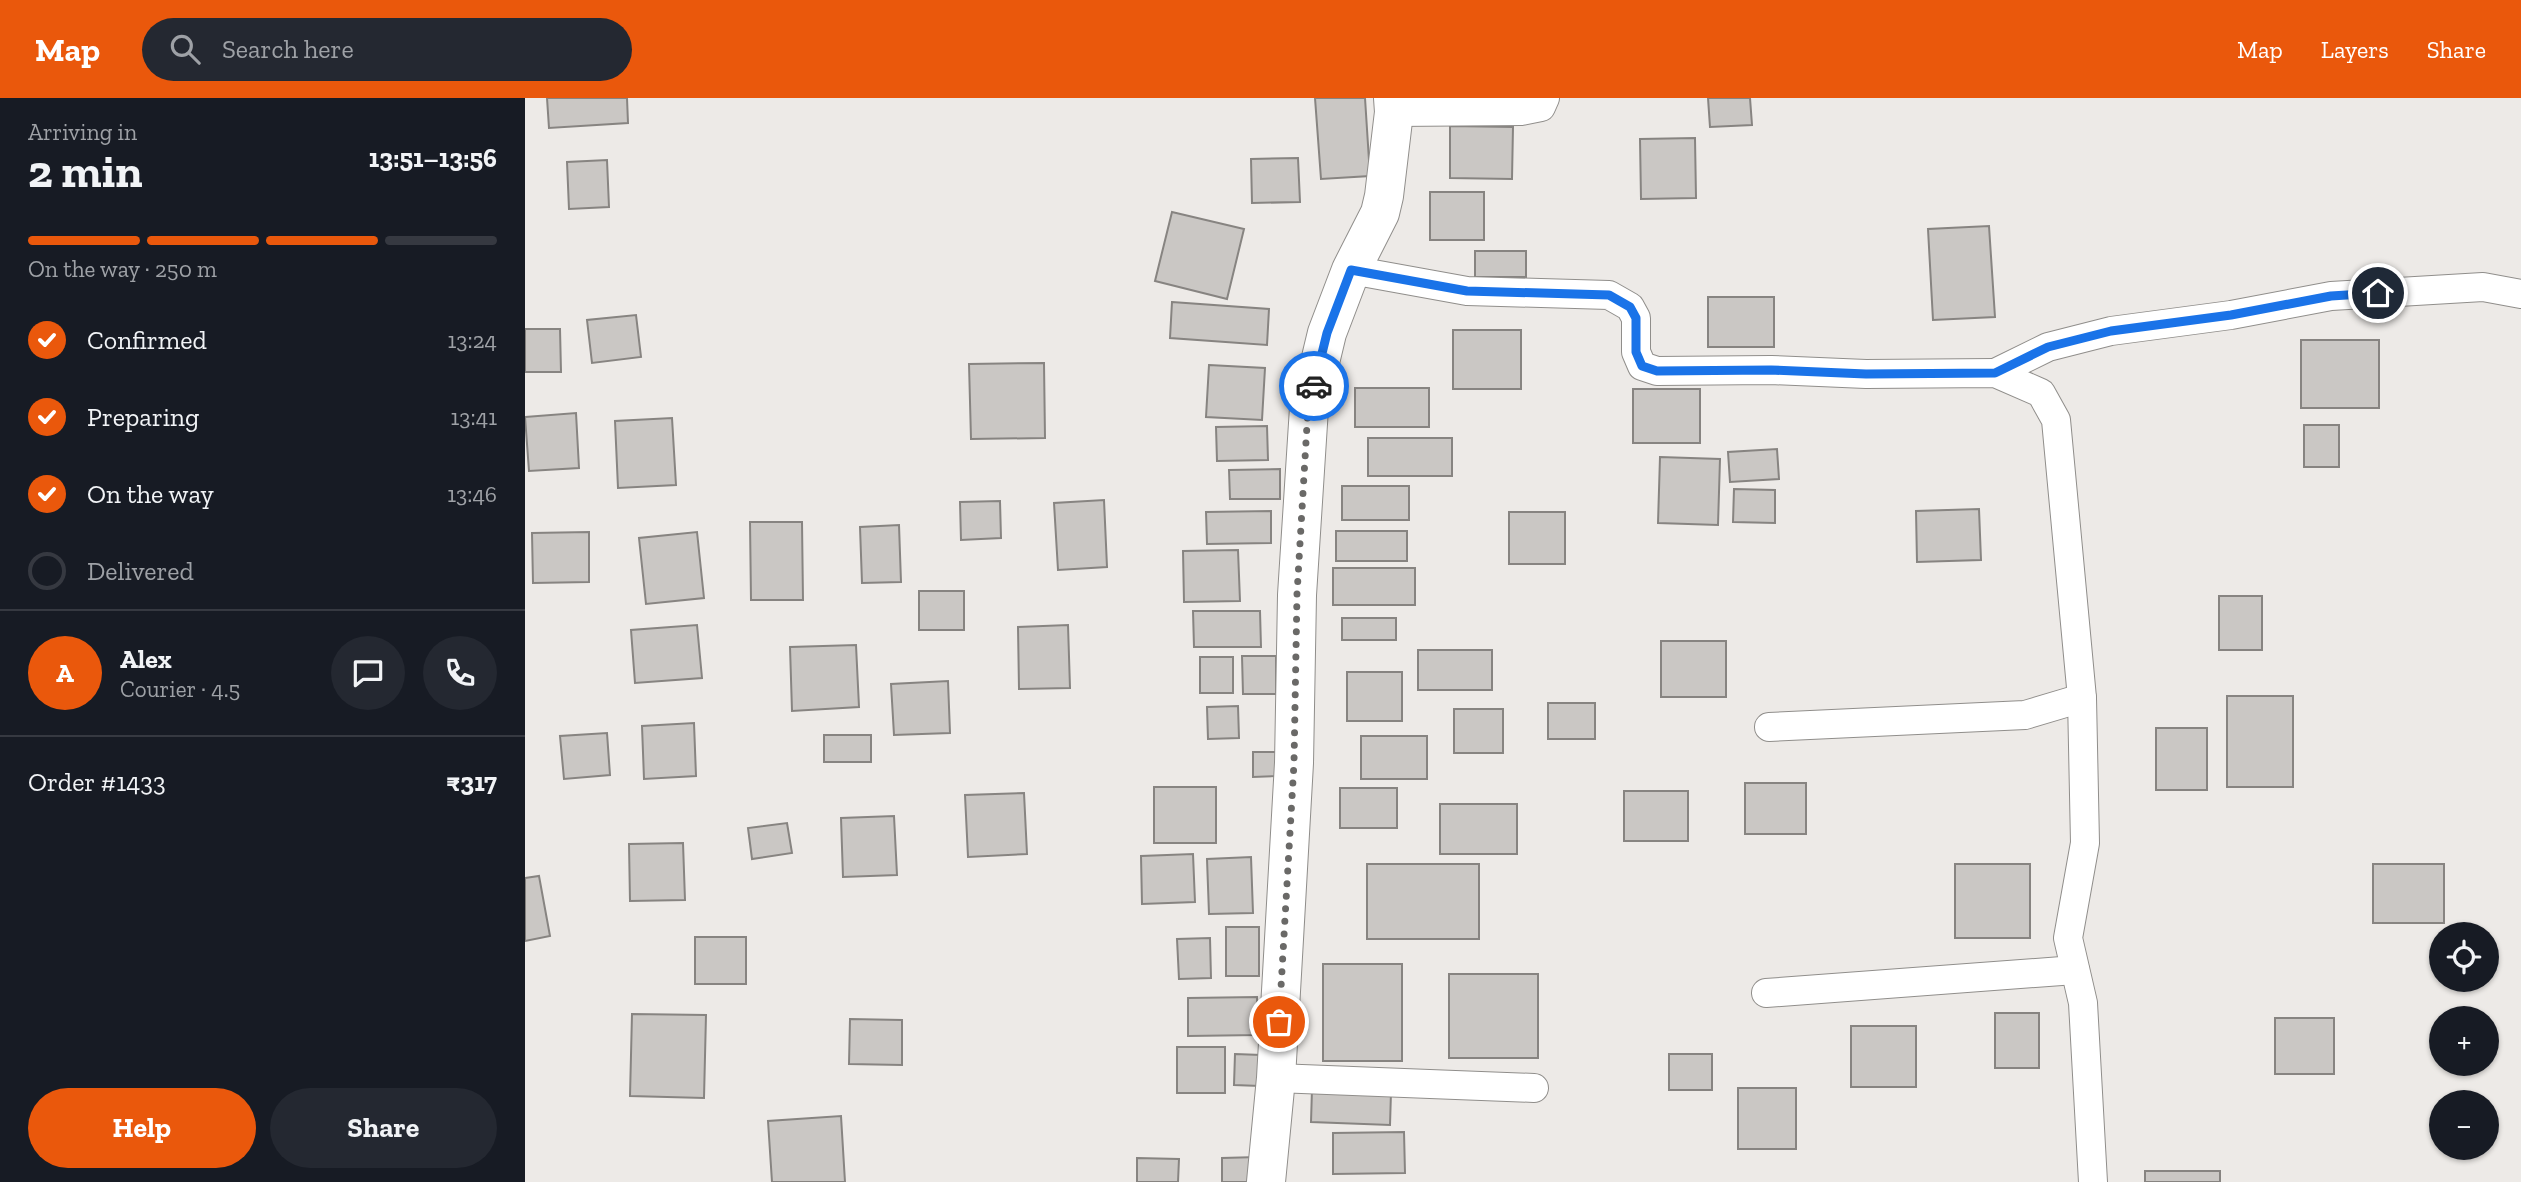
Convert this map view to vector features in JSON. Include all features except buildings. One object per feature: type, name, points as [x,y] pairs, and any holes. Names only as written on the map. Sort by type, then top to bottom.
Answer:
[{"type":"main road","points":[[1266,1182],[1276,1078],[1294,763],[1297,594],[1308,408],[1327,333],[1351,270],[1380,213],[1394,105]]},
{"type":"street","points":[[1394,105],[1521,111],[1541,107],[1545,98]]},
{"type":"street","points":[[1351,270],[1467,291],[1609,295],[1630,307],[1636,318],[1636,352],[1642,366],[1657,371],[1995,373],[2041,393],[2056,420],[2082,698],[2085,843],[2068,938],[2083,1003],[2093,1182]]},
{"type":"street","points":[[1995,373],[2048,347],[2111,331],[2231,315],[2331,296],[2483,286],[2521,293]]},
{"type":"street","points":[[1769,727],[2025,715],[2082,698]]},
{"type":"street","points":[[1766,993],[2075,970]]},
{"type":"street","points":[[1276,1078],[1534,1088]]},
{"type":"way so far","points":[[1279,1022],[1294,763],[1297,594],[1308,408],[1314,386]]},
{"type":"route","points":[[1314,386],[1327,333],[1351,270],[1467,291],[1609,295],[1630,307],[1636,318],[1636,352],[1642,366],[1657,371],[1995,373],[2048,347],[2111,331],[2231,315],[2331,296],[2378,293]]}]
